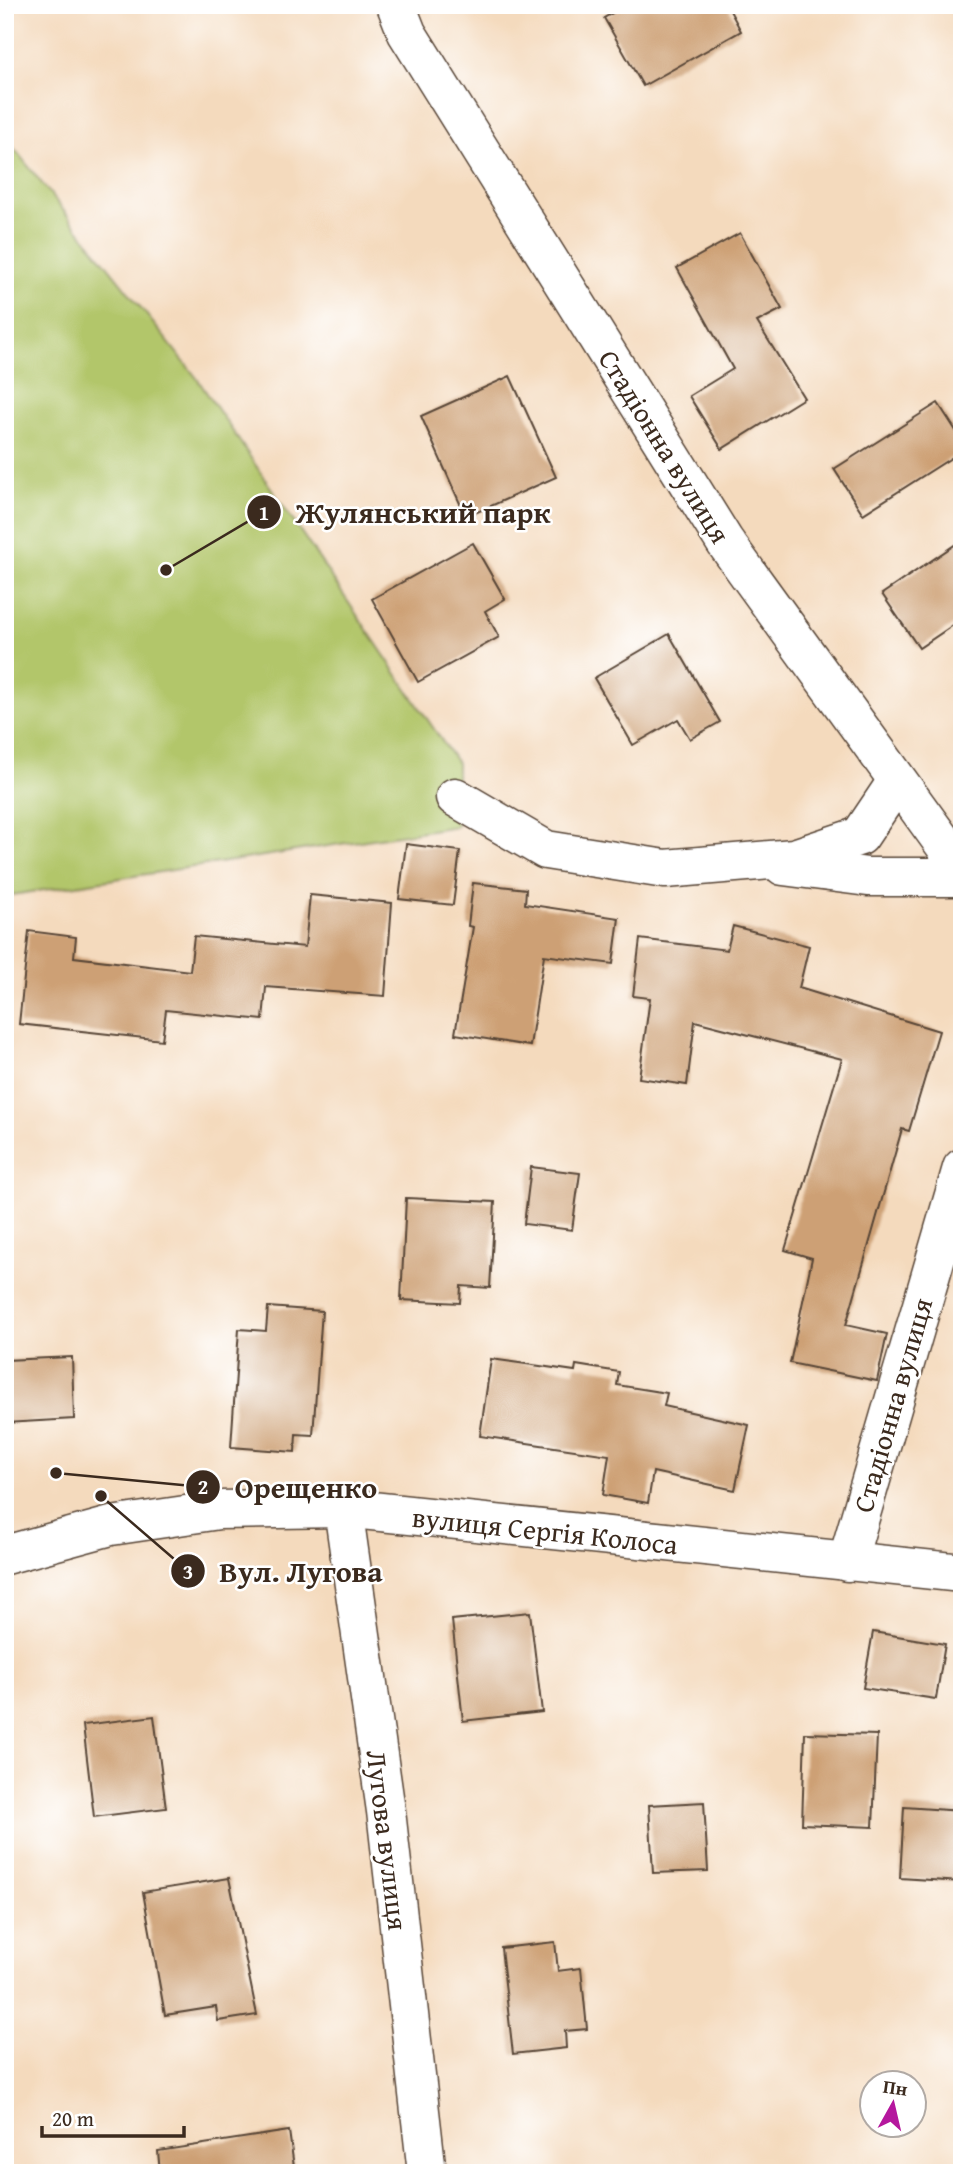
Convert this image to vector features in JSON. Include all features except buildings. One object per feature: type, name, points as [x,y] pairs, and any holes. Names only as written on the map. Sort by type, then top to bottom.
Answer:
[{"type":"street","name":"Стадіонна вулиця","points":[[397,5],[407,33],[725,542],[962,869]]},
{"type":"street","points":[[455,797],[546,850],[665,869],[794,858],[860,836],[897,780]]},
{"type":"street","points":[[750,862],[868,877],[962,877]]},
{"type":"street","name":"Стадіонна вулиця","points":[[846,1562],[962,1168]]},
{"type":"street","name":"вулиця Сергія Колоса","points":[[5,1555],[111,1526],[219,1510],[343,1508],[962,1573]]},
{"type":"street","name":"Лугова вулиця","points":[[343,1508],[386,1811],[427,2173]]},
{"type":"green space","points":[[5,137],[196,377],[457,763],[457,826],[5,896]]},
{"type":"place","name":"Жулянський парк","points":[[166,570]]},
{"type":"place","name":"Орещенко","points":[[56,1473]]},
{"type":"place","name":"Вул. Лугова","points":[[101,1496]]}]
